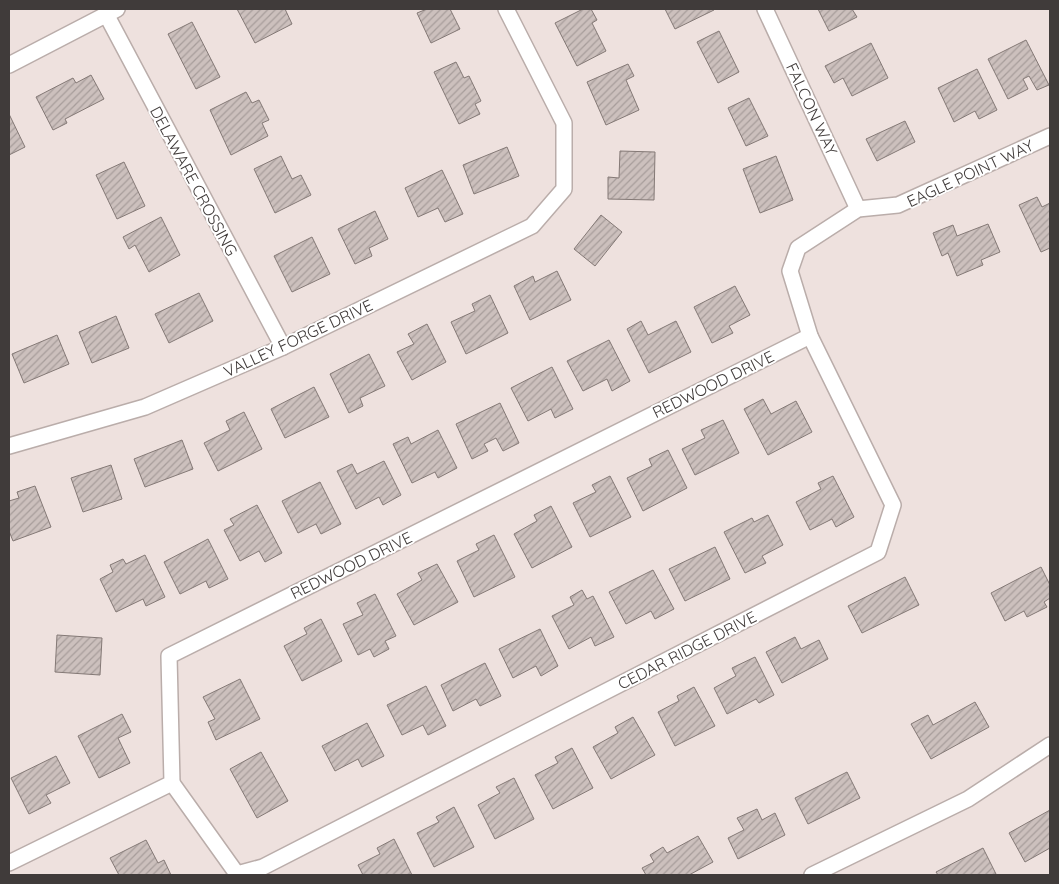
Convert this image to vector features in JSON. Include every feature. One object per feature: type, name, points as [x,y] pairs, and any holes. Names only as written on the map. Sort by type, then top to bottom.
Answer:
[{"type":"street","name":"VALLEY FORGE DRIVE","points":[[9,446],[145,407],[283,347],[532,226],[564,189],[564,124],[506,9]]},
{"type":"street","name":"FALCON WAY","points":[[765,9],[858,209]]},
{"type":"street","points":[[9,65],[112,12]]},
{"type":"street","name":"DELAWARE CROSSING","points":[[112,12],[283,347]]},
{"type":"street","name":"EAGLE POINT WAY","points":[[858,209],[898,205],[1050,136]]},
{"type":"street","name":"CEDAR RIDGE DRIVE","points":[[172,783],[237,874],[263,867],[878,552],[893,505],[810,336],[790,271],[798,248],[858,209]]},
{"type":"street","name":"REDWOOD DRIVE","points":[[172,783],[168,656],[810,336]]},
{"type":"street","points":[[812,875],[968,799],[1050,745]]},
{"type":"street","points":[[9,863],[172,783]]},
{"type":"building","points":[[237,9],[285,9],[292,24],[255,43]]},
{"type":"building","points":[[427,9],[450,9],[460,29],[431,43],[417,13]]},
{"type":"building","points":[[583,9],[591,9],[597,20],[592,23],[606,51],[577,66],[555,23]]},
{"type":"building","points":[[665,9],[714,9],[714,10],[675,29]]},
{"type":"building","points":[[818,9],[852,9],[857,17],[829,31]]},
{"type":"building","points":[[192,22],[220,77],[196,89],[168,34]]},
{"type":"building","points":[[719,31],[739,72],[718,83],[697,42]]},
{"type":"building","points":[[1026,40],[1049,85],[1037,90],[1029,76],[1023,79],[1028,89],[1008,99],[988,59]]},
{"type":"building","points":[[871,43],[888,78],[852,96],[843,78],[834,83],[825,66]]},
{"type":"building","points":[[456,62],[464,78],[469,76],[481,101],[475,104],[480,114],[459,124],[434,72]]},
{"type":"building","points":[[628,64],[634,76],[626,80],[639,110],[606,125],[587,82]]},
{"type":"building","points":[[977,69],[997,110],[979,119],[975,111],[954,122],[938,88]]},
{"type":"building","points":[[91,75],[104,99],[65,119],[67,123],[53,130],[36,97],[73,78],[76,83]]},
{"type":"building","points":[[246,92],[252,103],[259,100],[269,120],[262,123],[268,136],[231,155],[210,110]]},
{"type":"building","points":[[749,98],[768,136],[746,146],[728,108]]},
{"type":"building","points":[[9,114],[25,147],[9,155]]},
{"type":"building","points":[[905,121],[915,142],[877,161],[866,139]]},
{"type":"building","points":[[507,147],[519,176],[474,194],[463,165]]},
{"type":"building","points":[[620,151],[655,152],[654,200],[608,199],[608,177],[619,178]]},
{"type":"building","points":[[281,156],[292,179],[301,175],[311,195],[275,213],[254,169]]},
{"type":"building","points":[[776,156],[793,200],[760,213],[743,169]]},
{"type":"building","points":[[124,162],[145,206],[117,219],[96,175]]},
{"type":"building","points":[[442,170],[463,214],[445,222],[438,208],[418,217],[405,188]]},
{"type":"building","points":[[1037,197],[1042,207],[1050,203],[1050,248],[1041,252],[1019,205]]},
{"type":"building","points":[[375,211],[388,239],[369,248],[372,256],[355,264],[338,229]]},
{"type":"building","points":[[601,215],[622,232],[595,266],[574,249]]},
{"type":"building","points":[[161,217],[180,255],[149,272],[135,245],[129,249],[123,237]]},
{"type":"building","points":[[988,224],[1000,252],[981,260],[983,265],[957,276],[948,253],[942,256],[933,233],[953,225],[957,236]]},
{"type":"building","points":[[312,237],[330,274],[292,292],[274,256]]},
{"type":"building","points":[[557,271],[571,300],[530,320],[514,286],[533,276],[535,282]]},
{"type":"building","points":[[735,286],[750,315],[729,326],[733,333],[712,343],[694,307]]},
{"type":"building","points":[[199,293],[213,321],[169,343],[155,314]]},
{"type":"building","points":[[490,295],[508,333],[466,354],[451,322],[475,311],[472,304]]},
{"type":"building","points":[[116,316],[129,348],[92,363],[79,332]]},
{"type":"building","points":[[641,321],[648,335],[676,321],[691,352],[649,373],[627,329]]},
{"type":"building","points":[[427,324],[446,362],[412,380],[397,352],[414,344],[408,334]]},
{"type":"building","points":[[57,335],[69,364],[24,383],[12,354]]},
{"type":"building","points":[[609,340],[630,381],[612,391],[607,379],[583,391],[567,361]]},
{"type":"building","points":[[369,354],[385,386],[360,398],[363,406],[349,413],[330,374]]},
{"type":"building","points":[[552,367],[573,409],[555,418],[551,409],[528,421],[511,388]]},
{"type":"building","points":[[314,387],[329,417],[285,438],[271,409]]},
{"type":"building","points":[[763,399],[771,414],[796,401],[812,432],[768,455],[744,409]]},
{"type":"building","points":[[500,403],[519,443],[503,451],[496,438],[484,444],[488,451],[472,459],[456,424]]},
{"type":"building","points":[[244,412],[262,449],[218,471],[204,443],[230,430],[226,421]]},
{"type":"building","points":[[723,420],[739,453],[695,475],[682,449],[705,438],[701,430]]},
{"type":"building","points":[[438,430],[457,468],[438,478],[435,472],[412,483],[393,444],[408,437],[411,444]]},
{"type":"building","points":[[182,440],[193,469],[145,487],[134,459]]},
{"type":"building","points":[[668,450],[687,488],[643,511],[627,478],[652,466],[649,459]]},
{"type":"building","points":[[384,461],[401,495],[383,505],[379,497],[356,509],[337,471],[352,464],[357,474]]},
{"type":"building","points":[[111,465],[122,499],[83,512],[71,478]]},
{"type":"building","points":[[610,476],[631,517],[590,537],[573,503],[596,492],[592,485]]},
{"type":"building","points":[[833,476],[854,517],[836,527],[832,519],[810,530],[796,502],[821,489],[818,483]]},
{"type":"building","points":[[320,482],[341,524],[321,534],[316,524],[298,533],[282,501]]},
{"type":"building","points":[[35,486],[51,527],[13,541],[9,531],[9,501],[19,498],[17,492]]},
{"type":"building","points":[[257,505],[282,553],[265,562],[259,551],[240,561],[224,530],[234,525],[230,519]]},
{"type":"building","points":[[551,506],[572,547],[532,568],[514,534],[537,521],[534,515]]},
{"type":"building","points":[[768,515],[783,545],[762,556],[766,563],[745,573],[724,532],[752,518],[754,522]]},
{"type":"building","points":[[494,535],[515,577],[474,597],[457,561],[479,550],[476,544]]},
{"type":"building","points":[[208,539],[228,579],[209,588],[206,581],[180,594],[164,562]]},
{"type":"building","points":[[715,547],[730,579],[685,601],[669,569]]},
{"type":"building","points":[[145,555],[165,597],[146,606],[143,599],[116,612],[100,579],[113,572],[110,565],[123,559],[126,564]]},
{"type":"building","points":[[437,564],[458,602],[414,625],[397,594],[422,580],[418,573]]},
{"type":"building","points":[[1041,567],[1050,585],[1050,598],[1044,602],[1047,607],[1027,617],[1024,611],[1005,621],[991,593]]},
{"type":"building","points":[[653,570],[674,609],[655,619],[651,611],[626,624],[609,592]]},
{"type":"building","points":[[905,577],[919,605],[862,633],[848,606]]},
{"type":"building","points":[[582,590],[587,599],[593,596],[614,637],[595,646],[591,637],[569,649],[552,616],[574,605],[570,597]]},
{"type":"building","points":[[375,594],[396,636],[385,641],[389,649],[374,657],[370,649],[358,655],[343,624],[363,615],[357,603]]},
{"type":"building","points":[[321,619],[342,661],[302,681],[284,646],[307,634],[304,628]]},
{"type":"building","points":[[540,629],[558,666],[541,676],[536,666],[513,678],[499,649]]},
{"type":"building","points":[[57,635],[102,638],[100,675],[55,672]]},
{"type":"building","points":[[795,637],[801,649],[819,640],[828,659],[782,683],[766,652]]},
{"type":"building","points":[[755,657],[774,695],[759,703],[756,699],[727,714],[714,688],[736,676],[732,668]]},
{"type":"building","points":[[485,663],[501,696],[480,706],[476,699],[453,711],[441,685]]},
{"type":"building","points":[[240,679],[260,719],[216,740],[208,722],[215,719],[203,697]]},
{"type":"building","points":[[426,686],[446,726],[428,735],[423,725],[402,735],[387,705]]},
{"type":"building","points":[[694,687],[715,726],[675,746],[658,712],[679,701],[677,696]]},
{"type":"building","points":[[975,702],[989,727],[931,759],[911,724],[928,715],[933,725]]},
{"type":"building","points":[[122,714],[131,732],[118,738],[130,763],[99,778],[78,736]]},
{"type":"building","points":[[633,717],[655,755],[611,779],[593,747],[618,733],[615,727]]},
{"type":"building","points":[[367,723],[384,756],[362,767],[358,759],[335,771],[322,746]]},
{"type":"building","points":[[572,748],[593,788],[553,809],[535,775],[558,763],[555,757]]},
{"type":"building","points":[[261,752],[288,801],[257,818],[230,769]]},
{"type":"building","points":[[56,756],[70,783],[46,795],[51,803],[29,814],[11,778]]},
{"type":"building","points":[[847,772],[860,798],[808,824],[795,798]]},
{"type":"building","points":[[514,778],[534,819],[495,839],[478,805],[500,793],[496,787]]},
{"type":"building","points":[[454,807],[474,847],[434,867],[417,833],[439,822],[436,817]]},
{"type":"building","points":[[757,809],[762,820],[775,813],[785,835],[738,859],[728,838],[744,830],[737,818]]},
{"type":"building","points":[[1050,810],[1050,848],[1025,862],[1009,833]]},
{"type":"building","points":[[698,836],[713,862],[689,875],[646,875],[642,868],[654,862],[650,855],[663,847],[667,853]]},
{"type":"building","points":[[394,839],[412,875],[363,875],[358,865],[380,854],[377,848]]},
{"type":"building","points":[[146,840],[158,863],[164,860],[171,875],[119,875],[110,858]]},
{"type":"building","points":[[983,848],[996,874],[938,875],[936,872]]}]
